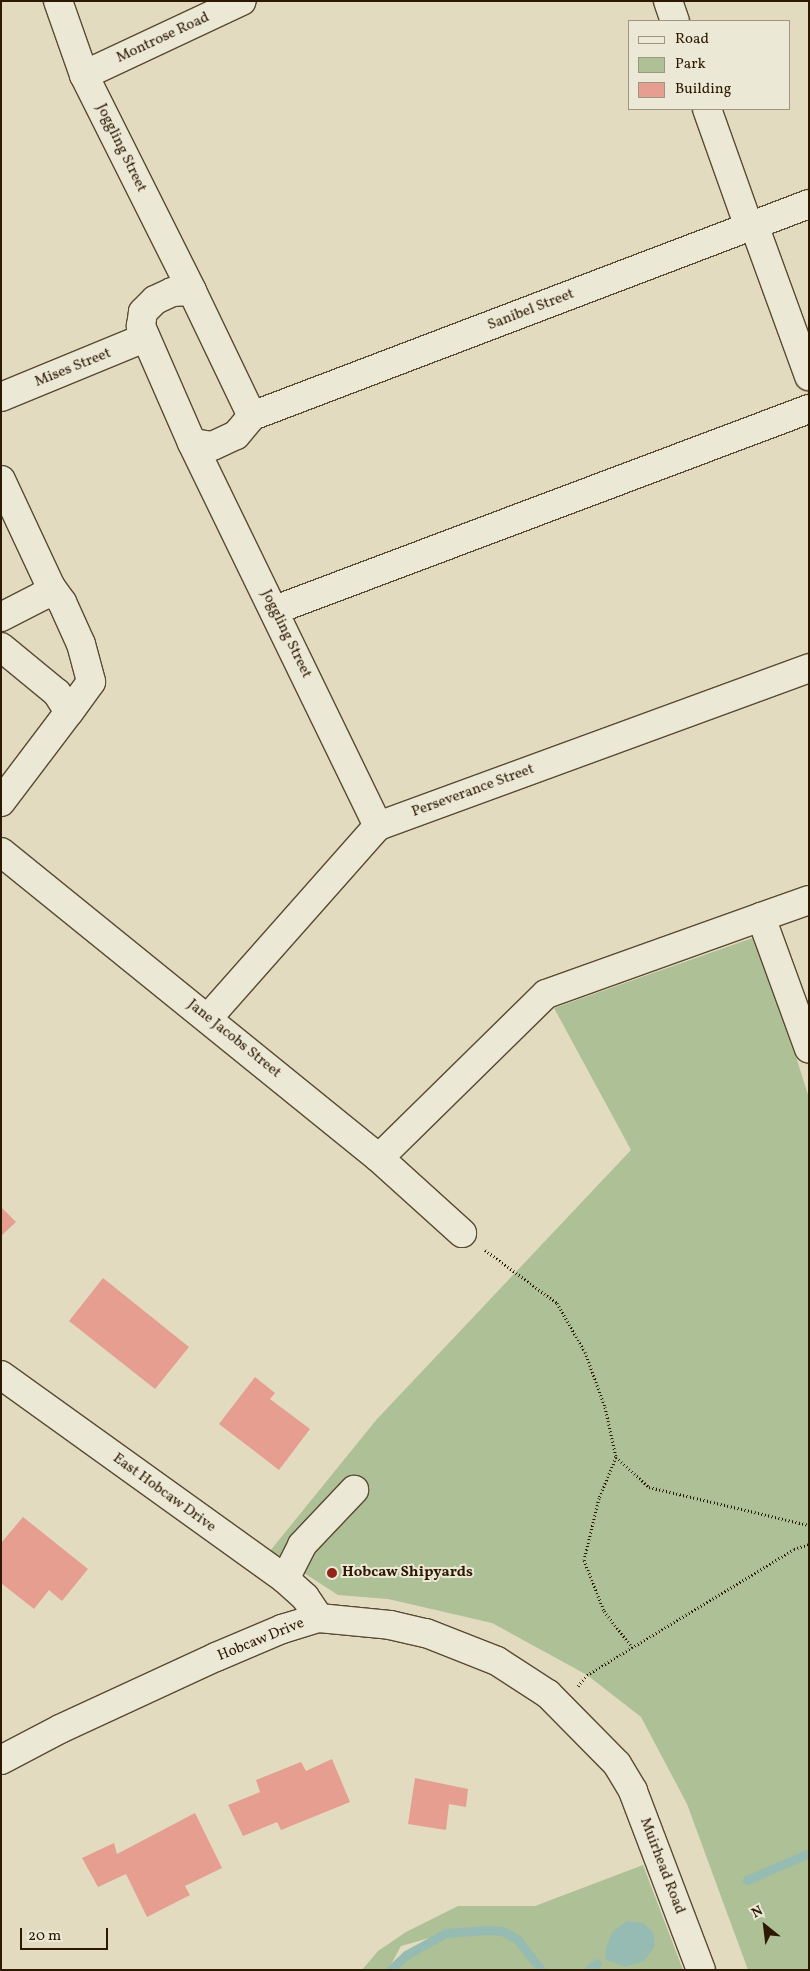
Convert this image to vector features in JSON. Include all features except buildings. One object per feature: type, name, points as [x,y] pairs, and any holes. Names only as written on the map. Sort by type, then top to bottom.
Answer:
[{"type":"street","name":"Joggling Street","points":[[58,1],[84,75],[252,416]]},
{"type":"street","name":"Montrose Road","points":[[84,75],[242,1]]},
{"type":"street","points":[[668,1],[676,20]]},
{"type":"street","points":[[707,110],[809,376]]},
{"type":"street","name":"Sanibel Street","points":[[252,416],[809,204]]},
{"type":"street","points":[[144,338],[141,326],[143,312],[154,300],[172,292],[192,291]]},
{"type":"street","name":"Joggling Street","points":[[144,338],[192,443],[275,610],[378,826]]},
{"type":"street","name":"Mises Street","points":[[1,397],[144,338]]},
{"type":"street","points":[[275,610],[809,409]]},
{"type":"street","points":[[192,443],[212,446],[225,442],[252,416]]},
{"type":"street","points":[[1,480],[51,587],[62,602],[81,644],[92,682],[1,802]]},
{"type":"street","points":[[1,618],[42,596],[51,587]]},
{"type":"street","points":[[1,647],[57,693],[69,712]]},
{"type":"street","name":"Perseverance Street","points":[[208,1018],[378,826],[809,668]]},
{"type":"street","name":"Jane Jacobs Street","points":[[1,852],[379,1158],[462,1233]]},
{"type":"street","points":[[379,1158],[546,994],[809,900]]},
{"type":"street","points":[[761,917],[809,1049]]},
{"type":"street","name":"East Hobcaw Drive","points":[[1,1375],[285,1579],[304,1597],[319,1618]]},
{"type":"street","points":[[285,1579],[302,1546],[354,1490]]},
{"type":"street","name":"Hobcaw Drive","points":[[1,1760],[60,1728],[216,1657],[282,1629],[319,1618],[390,1625],[426,1633],[497,1661],[548,1694],[617,1764]]},
{"type":"street","name":"Muirhead Road","points":[[617,1764],[633,1790],[701,1970]]},
{"type":"path","points":[[462,1233],[557,1303],[585,1352],[605,1407],[616,1457],[648,1487],[809,1524]]},
{"type":"path","points":[[616,1457],[599,1498],[584,1560],[604,1611],[632,1648]]},
{"type":"path","points":[[577,1687],[587,1675],[794,1549],[809,1544]]},
{"type":"green space","points":[[758,936],[809,1098],[809,1970],[748,1970],[687,1804],[641,1717],[587,1675],[492,1623],[388,1599],[338,1595],[270,1551],[377,1419],[631,1150],[554,1008]]},
{"type":"green space","points":[[643,1865],[683,1970],[390,1970],[440,1935],[401,1946],[388,1970],[362,1970],[378,1951],[406,1932],[458,1906],[535,1906]]},
{"type":"water","points":[[627,1921],[643,1923],[653,1932],[655,1946],[644,1961],[625,1967],[605,1959],[606,1947],[613,1931]]},
{"type":"waterway","points":[[747,1880],[809,1853]]},
{"type":"waterway","points":[[390,1970],[406,1955],[446,1933],[487,1930],[502,1931],[517,1939],[541,1970]]},
{"type":"waterway","points":[[588,1970],[597,1963]]},
{"type":"place","name":"Hobcaw Shipyards","points":[[332,1573]]}]
